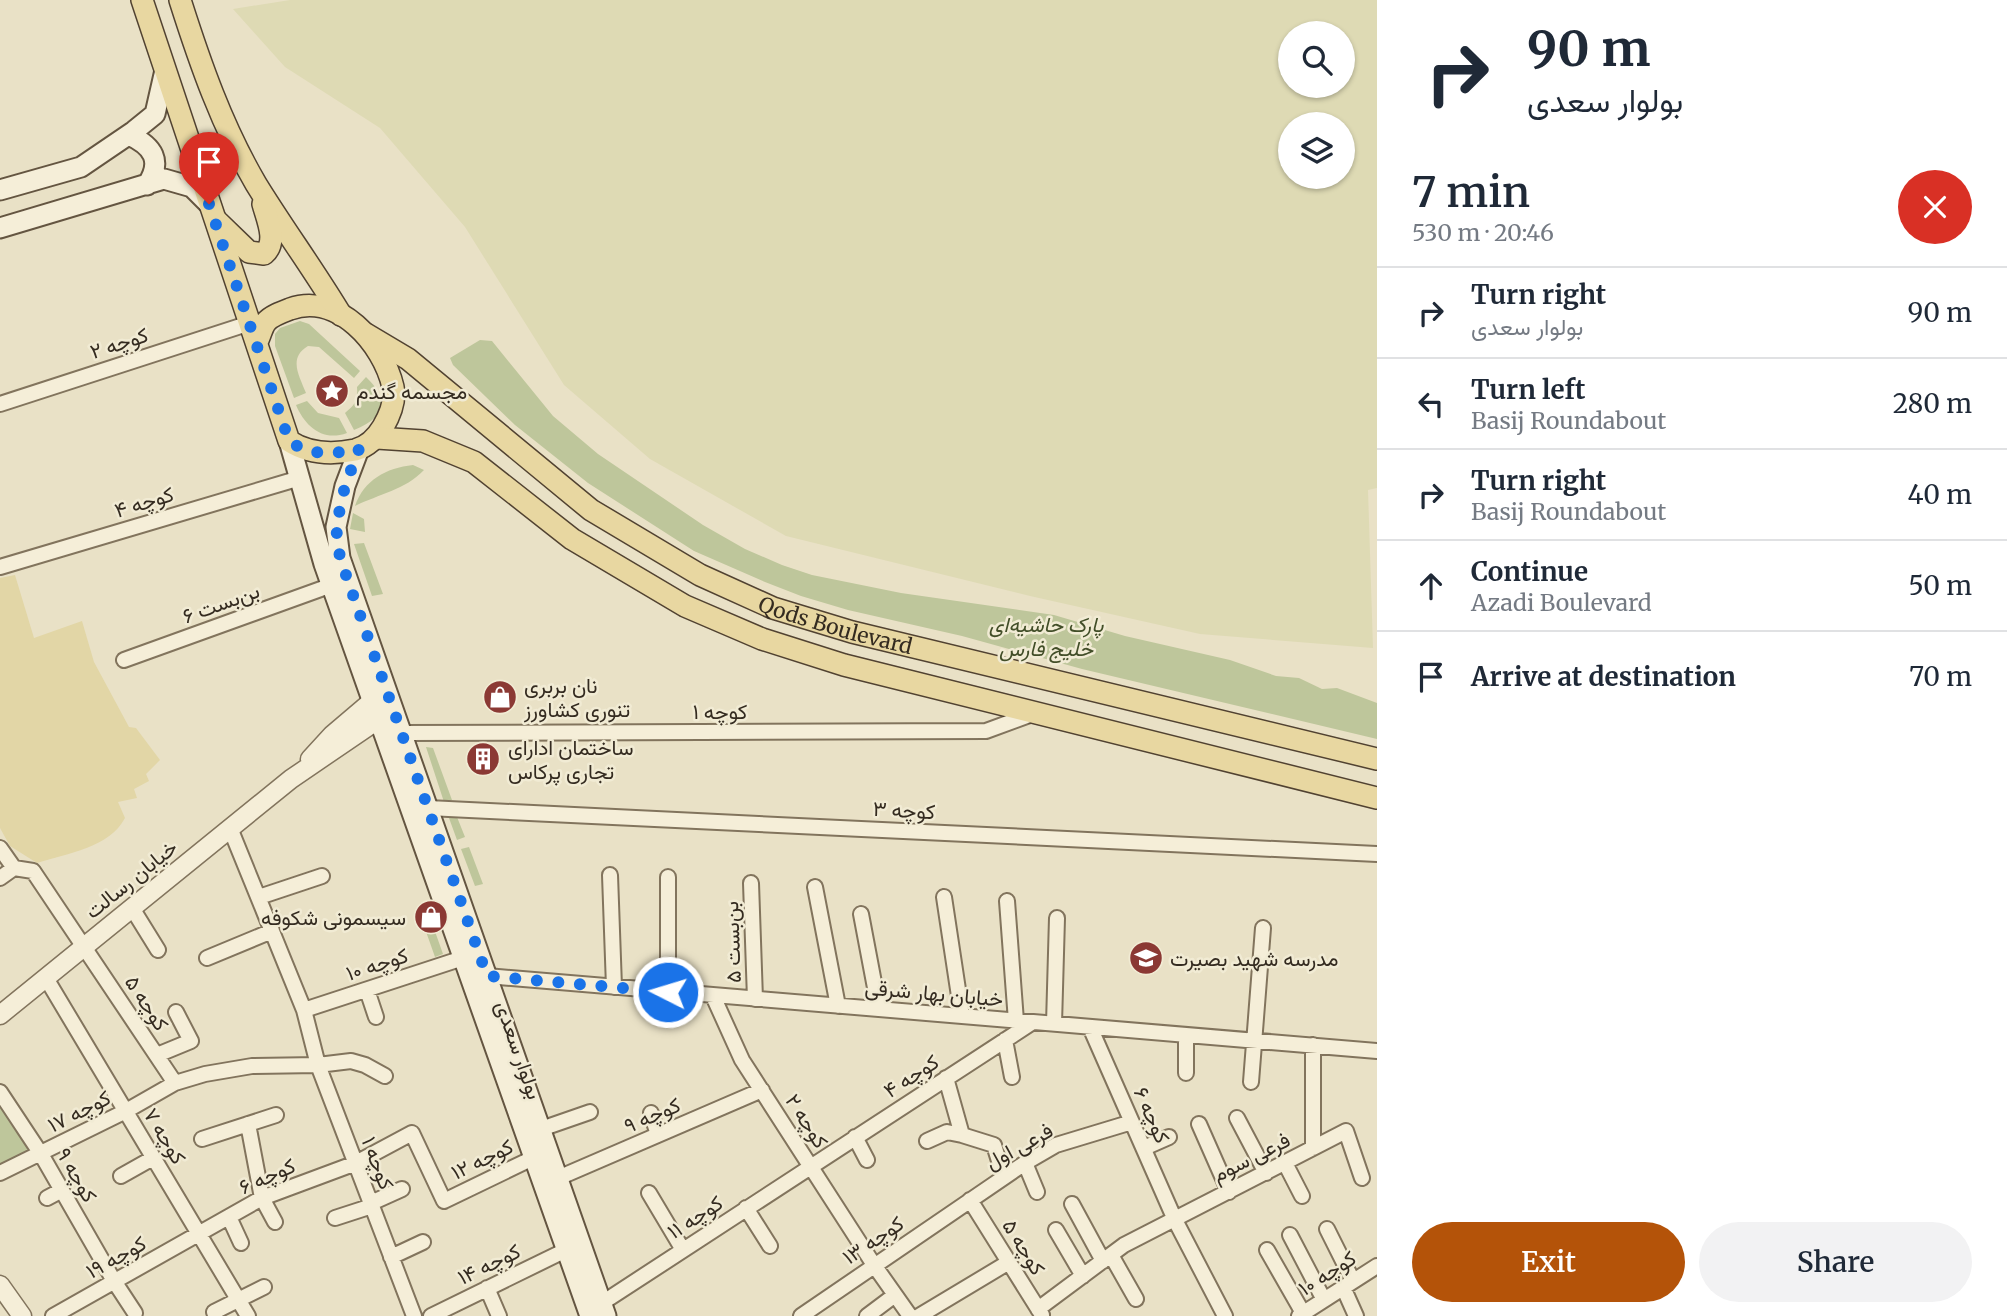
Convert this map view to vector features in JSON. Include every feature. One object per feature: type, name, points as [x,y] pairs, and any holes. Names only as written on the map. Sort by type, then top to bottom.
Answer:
[{"type":"main road","points":[[142,0],[289,441],[301,449],[328,454],[368,444],[392,412],[393,388],[381,357],[366,334],[341,315],[323,308],[301,305],[267,322],[254,332]]},
{"type":"main road","points":[[180,0],[197,54],[221,115],[256,183],[341,315]]},
{"type":"main road","points":[[0,190],[81,167],[129,135],[155,114],[165,71]]},
{"type":"main road","points":[[129,135],[144,142],[156,164],[154,174],[147,185]]},
{"type":"main road","points":[[0,228],[164,179],[192,187],[249,253],[264,254],[269,250],[271,242],[256,183]]},
{"type":"main road","name":"Qods Boulevard","points":[[366,334],[408,359],[591,510],[700,575],[773,608],[852,632],[1377,759]]},
{"type":"main road","name":"بولوار سعدی","points":[[289,441],[332,585],[533,1158],[566,1250],[599,1312]]},
{"type":"main road","name":"Qods Boulevard","points":[[368,444],[423,441],[474,462],[572,539],[685,606],[762,639],[844,665],[1377,797]]},
{"type":"main road","name":"بولوار سعدی","points":[[368,444],[345,486],[336,527],[340,558],[558,1178],[599,1312]]},
{"type":"street","name":"کوچه ۲","points":[[0,404],[254,332]]},
{"type":"street","name":"کوچه ۴","points":[[0,567],[300,478]]},
{"type":"street","name":"بن‌بست ۶","points":[[124,660],[332,585]]},
{"type":"street","name":"خیابان رسالت","points":[[0,1015],[291,779],[332,735],[375,710]]},
{"type":"street","name":"کوچه ۱","points":[[402,733],[986,731],[1036,713]]},
{"type":"street","name":"کوچه ۳","points":[[428,808],[1377,854]]},
{"type":"street","name":"کوچه ۱","points":[[230,828],[304,1010],[318,1065],[414,1316]]},
{"type":"street","points":[[0,848],[14,868]]},
{"type":"street","points":[[0,878],[14,868],[33,871],[85,946]]},
{"type":"street","points":[[259,897],[321,876]]},
{"type":"street","points":[[610,876],[614,987]]},
{"type":"street","points":[[667,877],[668,992]]},
{"type":"street","name":"بن‌بست ۵","points":[[751,883],[755,999]]},
{"type":"street","points":[[815,887],[838,1006]]},
{"type":"street","points":[[944,897],[962,1016]]},
{"type":"street","points":[[1007,901],[1016,1021]]},
{"type":"street","points":[[132,908],[158,950]]},
{"type":"street","points":[[860,914],[879,1009]]},
{"type":"street","points":[[1054,1024],[1057,918]]},
{"type":"street","points":[[1251,1082],[1264,928]]},
{"type":"street","points":[[207,958],[272,931]]},
{"type":"street","name":"کوچه ۵","points":[[85,946],[175,1083]]},
{"type":"street","name":"کوچه ۱۰","points":[[304,1010],[463,958]]},
{"type":"street","name":"خیابان بهار شرقی","points":[[487,976],[1377,1051]]},
{"type":"street","name":"کوچه ۷","points":[[46,978],[248,1316]]},
{"type":"street","points":[[367,990],[376,1017]]},
{"type":"street","name":"کوچه ۲","points":[[713,996],[743,1060],[874,1265]]},
{"type":"street","points":[[157,1055],[191,1041],[176,1013]]},
{"type":"street","name":"کوچه ۴","points":[[811,1165],[1033,1022]]},
{"type":"street","name":"کوچه ۶","points":[[1090,1027],[1175,1220]]},
{"type":"street","points":[[1186,1035],[1186,1073]]},
{"type":"street","points":[[1006,1040],[1012,1077]]},
{"type":"street","points":[[1313,1045],[1313,1148]]},
{"type":"street","points":[[175,1083],[205,1074],[252,1066],[318,1065],[351,1060],[386,1076]]},
{"type":"street","points":[[946,1078],[962,1135]]},
{"type":"street","name":"کوچه ۱۷","points":[[0,1172],[126,1111],[175,1083]]},
{"type":"street","name":"کوچه ۹","points":[[558,1178],[762,1090]]},
{"type":"street","name":"کوچه ۹","points":[[0,1092],[41,1154],[135,1313]]},
{"type":"street","points":[[541,1129],[590,1112]]},
{"type":"street","points":[[651,1113],[658,1135]]},
{"type":"street","points":[[202,1139],[276,1115]]},
{"type":"street","points":[[1237,1118],[1266,1173]]},
{"type":"street","name":"فرعی اول","points":[[970,1200],[1056,1145],[1132,1122]]},
{"type":"street","points":[[248,1124],[262,1198],[275,1222]]},
{"type":"street","points":[[1199,1124],[1229,1192]]},
{"type":"street","name":"فرعی سوم","points":[[1107,1258],[1124,1245],[1346,1131],[1362,1178]]},
{"type":"street","points":[[927,1141],[947,1132],[994,1145],[1004,1177]]},
{"type":"street","name":"کوچه ۱۲","points":[[356,1163],[412,1133],[444,1201],[533,1158]]},
{"type":"street","points":[[855,1137],[867,1160]]},
{"type":"street","points":[[1143,1148],[1169,1137]]},
{"type":"street","points":[[121,1177],[153,1158]]},
{"type":"street","name":"کوچه ۶","points":[[199,1235],[262,1198],[356,1163]]},
{"type":"street","points":[[1025,1163],[1037,1192]]},
{"type":"street","points":[[1285,1163],[1302,1196]]},
{"type":"street","name":"کوچه ۱۱","points":[[599,1312],[683,1250],[811,1165]]},
{"type":"street","points":[[335,1218],[402,1189]]},
{"type":"street","points":[[47,1198],[62,1190]]},
{"type":"street","points":[[649,1193],[683,1250]]},
{"type":"street","name":"کوچه ۵","points":[[970,1200],[1040,1312]]},
{"type":"street","name":"کوچه ۱۳","points":[[801,1316],[970,1200]]},
{"type":"street","points":[[1072,1204],[1136,1299]]},
{"type":"street","points":[[746,1208],[771,1246]]},
{"type":"street","points":[[229,1217],[241,1243]]},
{"type":"street","points":[[1175,1220],[1226,1316]]},
{"type":"street","points":[[1327,1228],[1348,1284],[1356,1316]]},
{"type":"street","points":[[1056,1230],[1083,1276]]},
{"type":"street","name":"کوچه ۱۹","points":[[53,1316],[199,1235]]},
{"type":"street","points":[[1290,1235],[1324,1300]]},
{"type":"street","points":[[391,1257],[423,1242]]},
{"type":"street","name":"کوچه ۱۴","points":[[431,1316],[566,1250]]},
{"type":"street","points":[[1266,1250],[1301,1315]]},
{"type":"street","points":[[1040,1312],[1107,1258]]},
{"type":"street","points":[[919,1316],[1009,1262]]},
{"type":"street","points":[[874,1265],[910,1316]]},
{"type":"street","name":"کوچه ۱۰","points":[[1301,1315],[1377,1266]]},
{"type":"street","points":[[0,1285],[22,1316]]},
{"type":"street","points":[[214,1312],[237,1298],[264,1287]]},
{"type":"street","points":[[487,1289],[499,1316]]},
{"type":"street","points":[[867,1316],[895,1295]]},
{"type":"shaded area","points":[[290,0],[1377,0],[1377,488],[1368,490],[1373,648],[1200,634],[1030,596],[786,536],[650,459],[564,385],[465,227],[380,128],[285,67],[233,9]]},
{"type":"green space","points":[[300,321],[309,324],[360,371],[354,378],[319,347],[308,346],[298,356],[297,361],[298,373],[306,393],[294,398],[275,346],[275,334],[280,328]]},
{"type":"green space","name":"پارک حاشیه‌ای خلیج فارس","points":[[480,340],[492,341],[553,416],[598,454],[703,525],[745,549],[812,575],[901,593],[1054,615],[1125,636],[1230,660],[1276,676],[1299,678],[1322,689],[1337,688],[1377,703],[1377,739],[848,610],[801,596],[694,551],[588,483],[515,425],[453,365],[450,358]]},
{"type":"green space","points":[[366,377],[379,394],[381,408],[372,420],[354,430],[345,413],[355,402],[357,387]]},
{"type":"green space","points":[[307,401],[318,413],[339,418],[347,433],[330,435],[316,430],[304,420],[296,405]]},
{"type":"green space","points":[[413,465],[424,470],[417,477],[355,506],[364,489],[377,477],[394,469]]},
{"type":"green space","points":[[353,513],[364,519],[365,532],[350,529]]},
{"type":"green space","points":[[364,543],[383,594],[372,596],[354,544]]},
{"type":"green space","points":[[426,747],[433,748],[452,800],[444,802]]},
{"type":"green space","points":[[457,817],[465,837],[457,840],[449,818]]},
{"type":"green space","points":[[469,847],[483,884],[475,886],[461,849]]},
{"type":"green space","points":[[426,906],[443,954],[435,957],[418,909]]},
{"type":"green space","points":[[0,1104],[30,1150],[0,1166]]},
{"type":"sand","points":[[15,575],[34,638],[82,621],[94,662],[129,727],[136,728],[160,760],[146,774],[149,781],[134,789],[137,798],[118,802],[125,818],[109,836],[87,848],[37,863],[10,846],[0,828],[0,578]]},
{"type":"water","points":[[332,376],[344,382],[347,394],[343,402],[331,406],[324,403],[318,394],[320,383]],"holes":[[[332,383],[341,391],[339,397],[327,397],[324,392],[326,387]]]},
{"type":"place","name":"مجسمه گندم","points":[[332,391]]},
{"type":"place","name":"نان بربری تنوری کشاورز","points":[[500,697]]},
{"type":"place","name":"ساختمان ادارای تجاری پرکاس","points":[[483,759]]},
{"type":"place","name":"سیسمونی شکوفه","points":[[431,917]]},
{"type":"place","name":"مدرسه شهید بصیرت","points":[[1146,958]]},
{"type":"route","points":[[209,204],[289,441],[301,449],[328,454],[359,449],[345,486],[336,527],[340,558],[487,976],[668,992]]}]
